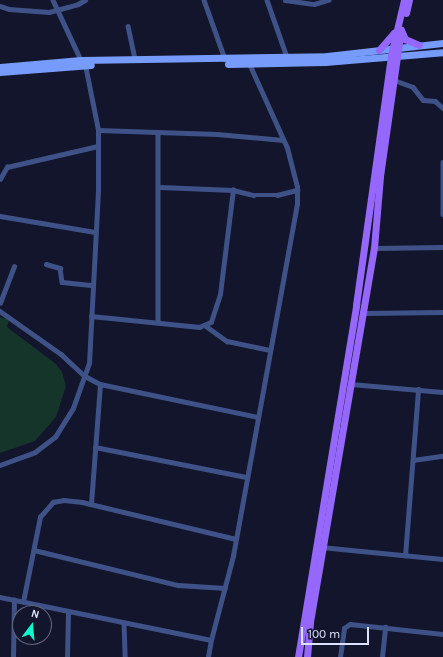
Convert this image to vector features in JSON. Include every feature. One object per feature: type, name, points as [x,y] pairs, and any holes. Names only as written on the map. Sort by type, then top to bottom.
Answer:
[{"type":"main road","points":[[298,657],[315,546],[353,329],[404,0]]},
{"type":"main road","points":[[379,50],[400,28],[409,0]]},
{"type":"main road","points":[[400,28],[405,39],[419,45]]},
{"type":"main road","points":[[0,72],[83,63],[249,64],[325,62],[395,51],[419,45],[443,43]]},
{"type":"main road","points":[[0,67],[136,59],[287,57],[379,50],[443,52]]},
{"type":"main road","points":[[307,657],[323,547],[374,248],[380,176],[394,80],[395,51]]},
{"type":"main road","points":[[353,329],[361,330]]},
{"type":"street","points":[[0,465],[35,452],[55,437],[74,408],[89,363],[96,232],[98,130],[83,63],[54,0]]},
{"type":"street","points":[[0,6],[36,12],[58,11],[85,0]]},
{"type":"street","points":[[204,0],[225,59]]},
{"type":"street","points":[[267,0],[287,57]]},
{"type":"street","points":[[285,0],[314,4],[328,0]]},
{"type":"street","points":[[128,26],[136,59]]},
{"type":"street","points":[[208,657],[236,539],[297,204],[297,190],[283,140],[249,64]]},
{"type":"street","points":[[394,80],[413,87],[423,100],[435,101],[443,108]]},
{"type":"street","points":[[98,130],[283,140]]},
{"type":"street","points":[[158,133],[160,187],[158,321]]},
{"type":"street","points":[[0,180],[7,167],[98,146]]},
{"type":"street","points":[[443,162],[443,214]]},
{"type":"street","points":[[160,187],[233,190],[253,195],[277,195],[297,190]]},
{"type":"street","points":[[91,316],[158,321],[199,327],[206,326],[211,322],[216,313],[233,190]]},
{"type":"street","points":[[0,216],[96,232]]},
{"type":"street","points":[[374,248],[443,247]]},
{"type":"street","points":[[46,264],[60,268],[62,282],[93,284]]},
{"type":"street","points":[[0,303],[14,267]]},
{"type":"street","points":[[0,312],[61,354],[85,376],[100,384],[258,417]]},
{"type":"street","points":[[364,313],[443,312]]},
{"type":"street","points":[[206,326],[226,341],[270,350]]},
{"type":"street","points":[[91,504],[100,384]]},
{"type":"street","points":[[351,384],[443,392]]},
{"type":"street","points":[[405,556],[418,390]]},
{"type":"street","points":[[95,447],[247,477]]},
{"type":"street","points":[[413,460],[443,456]]},
{"type":"street","points":[[23,602],[40,517],[53,502],[64,500],[91,504],[236,539]]},
{"type":"street","points":[[315,546],[443,559]]},
{"type":"street","points":[[34,550],[178,585],[225,588]]},
{"type":"street","points":[[0,597],[211,640]]},
{"type":"street","points":[[13,657],[14,600]]},
{"type":"street","points":[[68,612],[68,657]]},
{"type":"street","points":[[124,623],[125,657]]},
{"type":"street","points":[[340,657],[345,625],[385,627],[443,634]]},
{"type":"street","points":[[382,657],[385,627]]},
{"type":"green space","points":[[0,317],[9,320],[7,327],[56,364],[62,372],[66,386],[56,417],[35,441],[0,453]]}]
